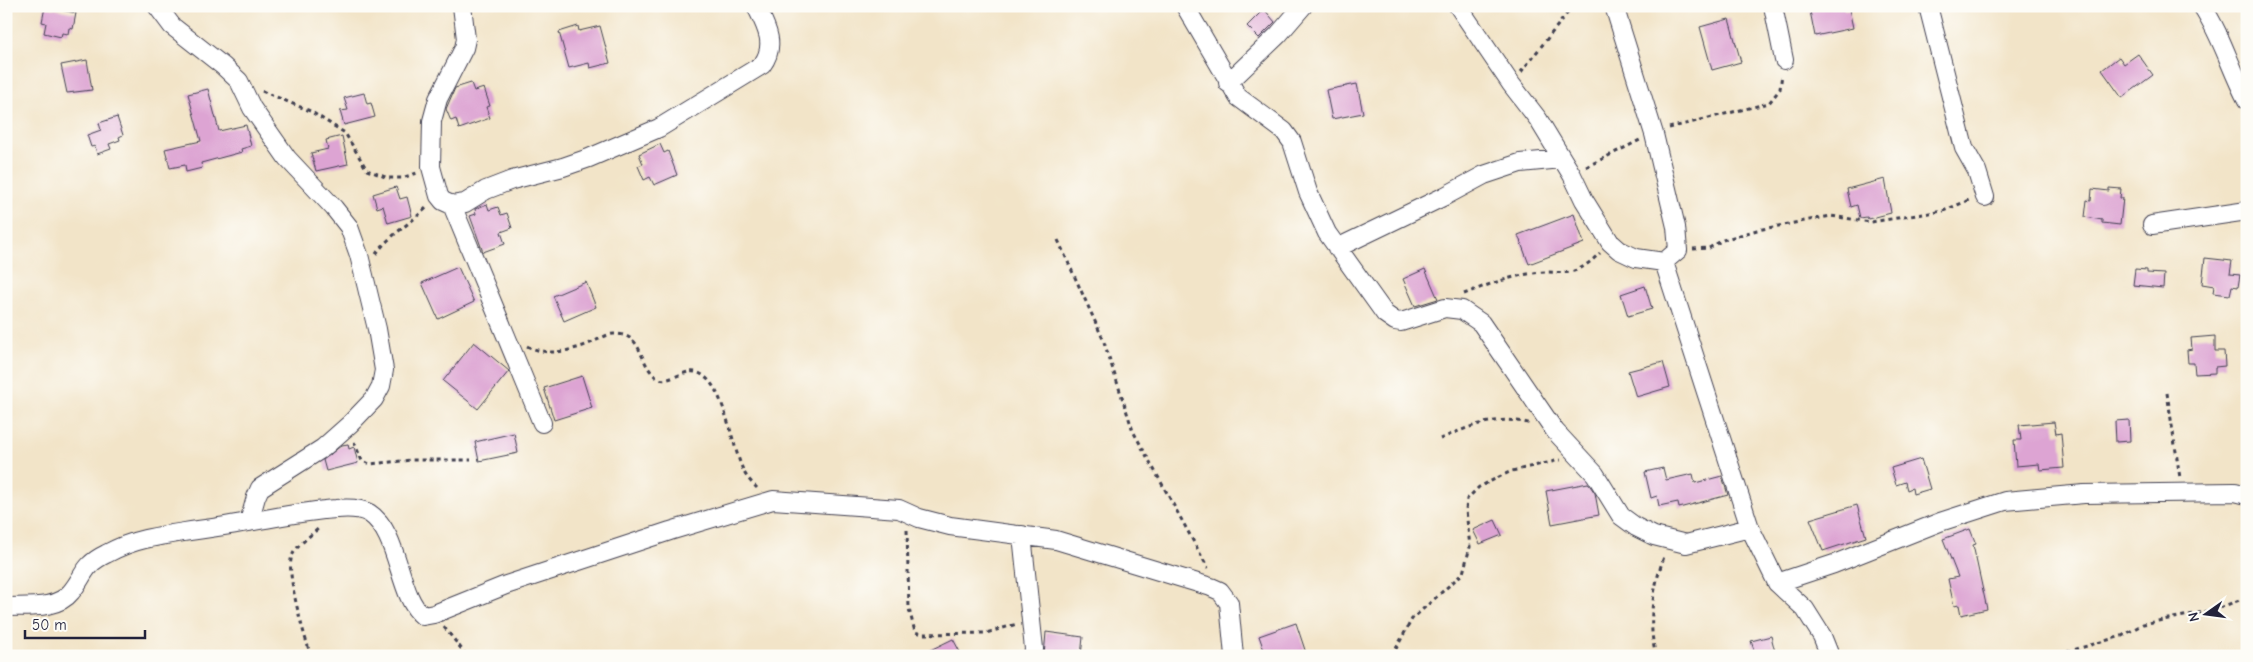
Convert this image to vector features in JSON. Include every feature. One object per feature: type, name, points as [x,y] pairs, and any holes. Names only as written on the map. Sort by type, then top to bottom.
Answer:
[{"type":"street","points":[[157,6],[172,26],[239,81],[252,108],[287,158],[334,208],[349,227],[364,274],[384,370],[381,386],[374,399],[350,424],[323,448],[260,488],[249,522]]},
{"type":"street","points":[[462,6],[466,39],[464,48],[438,99],[432,121],[431,167],[542,423]]},
{"type":"street","points":[[445,200],[465,203],[486,190],[512,180],[563,168],[589,158],[659,128],[762,65],[768,57],[771,40],[756,6]]},
{"type":"street","points":[[1185,6],[1238,98],[1284,131],[1292,142],[1308,192],[1327,233],[1385,314],[1394,321],[1408,320],[1445,308],[1462,310],[1481,323],[1555,431],[1595,474],[1621,516],[1636,527],[1654,536],[1686,544],[1750,528]]},
{"type":"street","points":[[1228,82],[1278,35],[1303,6]]},
{"type":"street","points":[[1458,6],[1511,84],[1538,119],[1572,174],[1584,200],[1610,242],[1620,250],[1636,258],[1664,262],[1678,250],[1676,227],[1654,134],[1614,6]]},
{"type":"street","points":[[1773,6],[1784,60]]},
{"type":"street","points":[[1928,6],[1964,148],[1977,171],[1985,197]]},
{"type":"street","points":[[2202,6],[2216,28],[2237,81],[2247,100]]},
{"type":"street","points":[[1337,248],[1484,175],[1520,163],[1562,159]]},
{"type":"street","points":[[2152,225],[2247,211]]},
{"type":"street","points":[[1664,262],[1750,528],[1777,583],[1805,609],[1822,636],[1830,656]]},
{"type":"street","points":[[1777,583],[1834,564],[1940,522],[2005,501],[2084,494],[2235,492],[2247,495]]},
{"type":"street","points":[[6,607],[58,602],[70,593],[82,572],[90,563],[106,554],[144,540],[336,509],[354,509],[368,513],[381,524],[393,549],[414,606],[423,616],[434,614],[506,585],[670,531],[773,500],[899,509],[920,518],[950,526],[1056,540],[1211,587],[1220,591],[1229,603],[1234,656]]},
{"type":"street","points":[[1022,535],[1033,656]]},
{"type":"path","points":[[1511,84],[1573,6]]},
{"type":"path","points":[[1572,174],[1654,134],[1769,103],[1780,90],[1784,60]]},
{"type":"path","points":[[239,81],[310,111],[345,134],[367,170],[388,178],[402,178],[431,167]]},
{"type":"path","points":[[1678,250],[1708,248],[1723,240],[1758,230],[1831,216],[1871,222],[1942,211],[1974,198],[1985,197]]},
{"type":"path","points":[[364,274],[377,252],[445,200]]},
{"type":"path","points":[[1058,240],[1103,339],[1133,431],[1220,591]]},
{"type":"path","points":[[1445,308],[1455,298],[1507,279],[1530,273],[1572,273],[1586,266],[1610,242]]},
{"type":"path","points":[[504,335],[530,348],[548,352],[561,352],[585,346],[611,334],[625,335],[636,341],[647,364],[655,376],[661,380],[690,370],[703,374],[714,386],[744,472],[762,494],[773,500]]},
{"type":"path","points":[[2167,393],[2182,494]]},
{"type":"path","points":[[1440,439],[1479,423],[1500,420],[1527,422],[1555,431]]},
{"type":"path","points":[[350,424],[358,456],[362,461],[370,464],[412,460],[471,460]]},
{"type":"path","points":[[1392,656],[1412,619],[1463,573],[1470,547],[1466,518],[1467,499],[1479,487],[1512,471],[1578,456]]},
{"type":"path","points":[[311,656],[301,626],[291,557],[299,546],[336,509]]},
{"type":"path","points":[[899,509],[907,530],[909,610],[915,632],[922,634],[986,633],[1031,620]]},
{"type":"path","points":[[1656,656],[1653,645],[1653,598],[1657,574],[1670,540]]},
{"type":"path","points":[[2052,656],[2122,636],[2143,624],[2214,610],[2247,597]]},
{"type":"path","points":[[434,614],[467,656]]},
{"type":"building","points":[[1809,6],[1844,6],[1844,10],[1849,9],[1853,28],[1815,36]]},
{"type":"building","points":[[45,7],[76,13],[73,29],[69,28],[68,34],[62,33],[61,37],[44,33],[46,23],[42,22]]},
{"type":"building","points":[[1264,9],[1275,22],[1259,38],[1247,26]]},
{"type":"building","points":[[1729,19],[1741,62],[1712,70],[1700,27]]},
{"type":"building","points":[[578,26],[579,31],[600,26],[610,63],[590,68],[589,63],[569,68],[559,32]]},
{"type":"building","points":[[2138,54],[2153,75],[2122,98],[2102,70],[2119,57],[2124,64]]},
{"type":"building","points":[[87,60],[92,90],[67,93],[61,65]]},
{"type":"building","points":[[471,83],[474,91],[484,88],[490,106],[486,107],[490,118],[459,129],[456,119],[451,121],[446,109],[455,88]]},
{"type":"building","points":[[1357,84],[1363,113],[1332,119],[1326,90]]},
{"type":"building","points":[[208,89],[219,131],[246,125],[251,146],[241,149],[242,152],[201,163],[202,168],[186,172],[185,165],[170,168],[165,149],[201,141],[188,94]]},
{"type":"building","points":[[364,93],[367,104],[371,103],[375,117],[344,125],[340,111],[348,110],[344,98]]},
{"type":"building","points":[[117,117],[123,135],[119,137],[120,140],[109,144],[111,149],[97,154],[95,146],[91,147],[87,135],[101,130],[99,123]]},
{"type":"building","points":[[342,136],[348,164],[316,171],[311,153],[328,149],[326,140]]},
{"type":"building","points":[[660,144],[664,153],[668,151],[677,175],[654,185],[650,177],[644,180],[638,166],[643,164],[639,154]]},
{"type":"building","points":[[1885,179],[1891,213],[1868,219],[1867,217],[1860,218],[1857,205],[1851,207],[1847,189]]},
{"type":"building","points":[[396,187],[400,199],[407,197],[412,216],[388,223],[383,206],[377,208],[373,194]]},
{"type":"building","points":[[2109,188],[2121,189],[2120,198],[2123,198],[2120,225],[2102,223],[2102,220],[2085,217],[2087,200],[2091,201],[2092,189],[2109,191]]},
{"type":"building","points":[[487,204],[489,210],[498,207],[501,215],[507,213],[512,228],[501,232],[505,244],[483,252],[470,216],[476,214],[475,209]]},
{"type":"building","points":[[1574,214],[1584,243],[1529,264],[1518,235]]},
{"type":"building","points":[[2205,258],[2232,261],[2230,274],[2240,275],[2238,287],[2232,286],[2230,295],[2213,293],[2214,286],[2202,284]]},
{"type":"building","points":[[458,267],[474,302],[438,319],[422,283]]},
{"type":"building","points":[[1425,269],[1438,299],[1415,306],[1403,279]]},
{"type":"building","points":[[2135,269],[2147,270],[2147,273],[2164,274],[2163,288],[2133,285]]},
{"type":"building","points":[[586,282],[596,307],[564,321],[553,296]]},
{"type":"building","points":[[1645,286],[1652,309],[1628,316],[1621,294]]},
{"type":"building","points":[[2215,336],[2215,351],[2224,351],[2225,366],[2215,367],[2215,373],[2195,374],[2194,363],[2188,363],[2187,350],[2192,349],[2191,338]]},
{"type":"building","points":[[474,342],[509,371],[478,409],[443,381]]},
{"type":"building","points":[[1663,362],[1670,387],[1636,397],[1628,371]]},
{"type":"building","points":[[582,376],[592,408],[554,420],[544,388]]},
{"type":"building","points":[[2129,420],[2130,441],[2116,442],[2115,421]]},
{"type":"building","points":[[2054,422],[2056,434],[2061,433],[2064,468],[2040,470],[2039,464],[2016,466],[2014,440],[2021,440],[2019,425]]},
{"type":"building","points":[[514,433],[518,453],[479,461],[475,442]]},
{"type":"building","points":[[348,444],[349,449],[354,447],[358,463],[326,471],[323,460],[342,445]]},
{"type":"building","points":[[1921,459],[1930,489],[1913,494],[1912,488],[1907,490],[1905,482],[1896,485],[1891,468]]},
{"type":"building","points":[[1663,468],[1666,480],[1693,474],[1695,483],[1722,476],[1728,495],[1679,508],[1678,502],[1659,506],[1657,496],[1651,498],[1645,472]]},
{"type":"building","points":[[1588,483],[1595,493],[1599,515],[1552,524],[1546,491]]},
{"type":"building","points":[[1857,505],[1866,537],[1823,551],[1810,519]]},
{"type":"building","points":[[1495,520],[1502,535],[1480,544],[1473,530]]},
{"type":"building","points":[[1970,529],[1976,544],[1973,545],[1987,609],[1961,615],[1959,605],[1954,606],[1948,579],[1958,577],[1943,539]]},
{"type":"building","points":[[1296,623],[1307,656],[1266,656],[1259,636]]},
{"type":"building","points":[[1046,632],[1083,637],[1081,656],[1044,656]]},
{"type":"building","points":[[1771,636],[1776,656],[1756,656],[1751,641]]},
{"type":"building","points":[[953,639],[960,652],[953,656],[918,656]]}]
